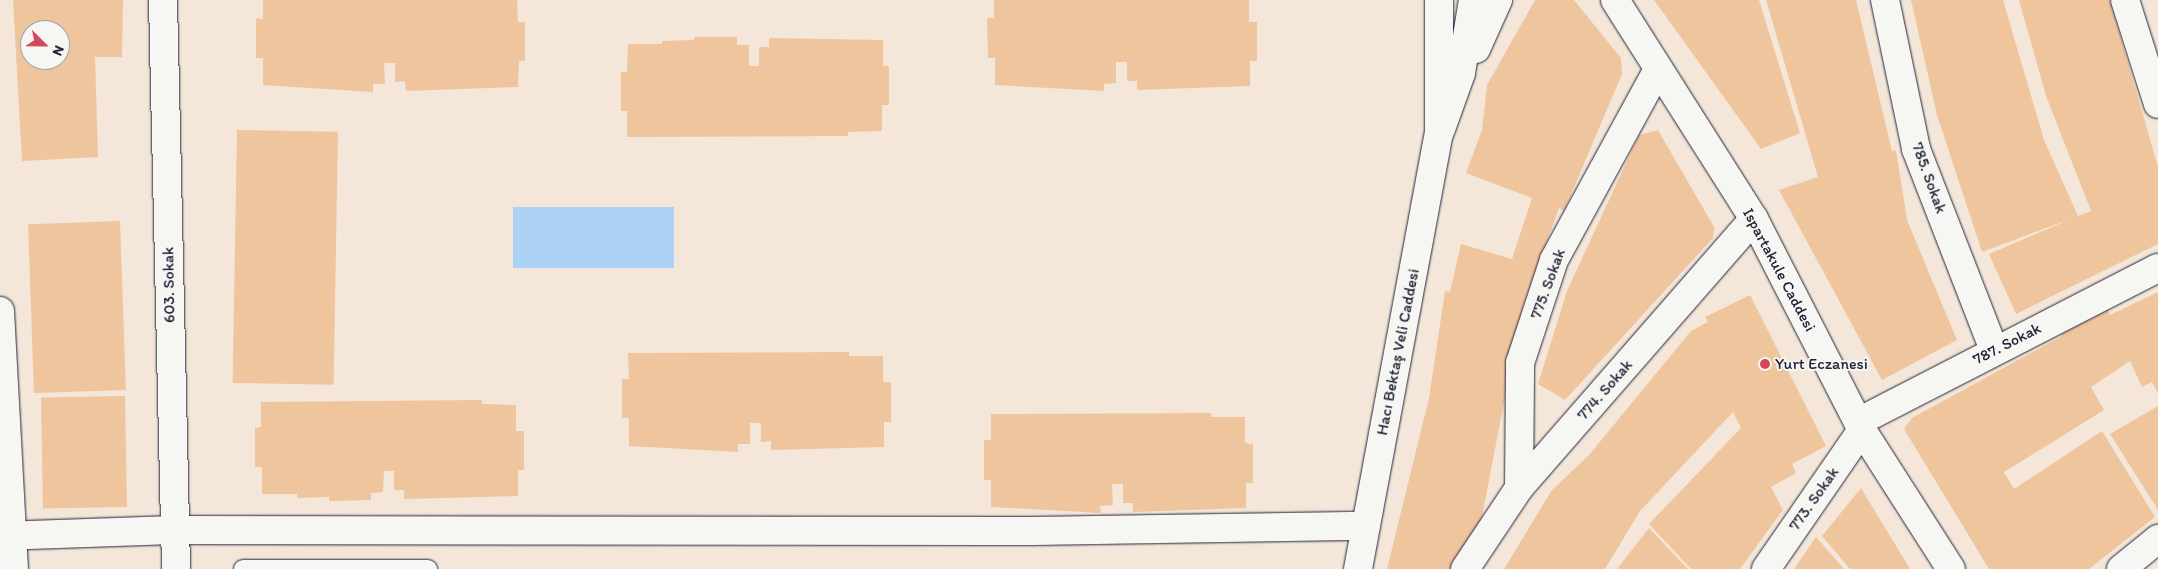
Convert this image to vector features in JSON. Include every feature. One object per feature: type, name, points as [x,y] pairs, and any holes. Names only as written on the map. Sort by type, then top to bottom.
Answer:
[{"type":"street","name":"603. Sokak","points":[[163,0],[176,569]]},
{"type":"street","points":[[1438,0],[1439,134]]},
{"type":"street","points":[[1461,73],[1473,0]]},
{"type":"street","points":[[1439,134],[1461,73],[1498,0]]},
{"type":"street","name":"Ispartakule Caddesi","points":[[1615,0],[1657,71],[1754,219],[1860,426],[1951,569]]},
{"type":"street","name":"785. Sokak","points":[[1885,0],[1916,148],[1994,350]]},
{"type":"street","points":[[2125,0],[2158,104]]},
{"type":"street","name":"775. Sokak","points":[[1518,488],[1520,364],[1554,260],[1657,71]]},
{"type":"street","name":"Hacı Bektaş Veli Caddesi","points":[[1358,569],[1439,134]]},
{"type":"street","name":"774. Sokak","points":[[1465,569],[1518,488],[1754,219]]},
{"type":"street","name":"787. Sokak","points":[[1860,426],[1994,350],[2158,268]]},
{"type":"street","points":[[0,311],[6,536],[14,569]]},
{"type":"street","name":"773. Sokak","points":[[1766,569],[1860,426]]},
{"type":"street","points":[[6,536],[174,530],[1033,531],[1366,526]]},
{"type":"street","points":[[2121,569],[2158,538]]},
{"type":"lane","points":[[243,569],[428,569]]},
{"type":"water","points":[[513,207],[674,207],[674,268],[513,268]]},
{"type":"building","points":[[13,0],[123,0],[122,57],[95,57],[98,157],[22,161]]},
{"type":"building","points":[[263,0],[517,0],[518,22],[525,22],[525,61],[519,61],[518,87],[406,91],[405,81],[395,82],[395,63],[384,63],[385,84],[373,84],[373,92],[263,85],[263,58],[256,58],[256,18],[263,19]]},
{"type":"building","points":[[994,0],[1249,0],[1249,22],[1257,22],[1257,61],[1250,61],[1250,86],[1137,90],[1137,81],[1127,81],[1127,62],[1116,62],[1116,83],[1104,84],[1104,91],[995,85],[995,58],[988,58],[987,18],[994,18]]},
{"type":"building","points":[[1535,0],[1574,0],[1621,58],[1622,74],[1564,211],[1559,208],[1522,310],[1478,537],[1455,569],[1387,569],[1429,398],[1445,291],[1450,292],[1461,244],[1512,259],[1532,198],[1466,173],[1482,130],[1487,85]]},
{"type":"building","points":[[1654,0],[1759,0],[1800,133],[1761,149]]},
{"type":"building","points":[[1766,0],[1856,0],[1892,151],[1896,150],[1907,220],[1957,340],[1882,380],[1779,190],[1818,177]]},
{"type":"building","points":[[1911,0],[2003,0],[2044,140],[2078,216],[2091,211],[2046,96],[2019,0],[2110,0],[2158,167],[2158,244],[2016,314],[1989,254],[2073,218],[1982,252],[1937,115]]},
{"type":"building","points":[[694,37],[737,37],[737,45],[749,45],[749,66],[759,66],[759,47],[769,47],[769,38],[883,40],[883,66],[889,66],[889,105],[882,105],[882,131],[848,132],[848,136],[627,137],[627,111],[621,111],[621,72],[627,72],[628,44],[662,44],[662,41],[694,40]]},
{"type":"building","points":[[237,130],[338,132],[334,385],[233,383]]},
{"type":"building","points":[[1658,130],[1714,227],[1713,238],[1565,400],[1538,384],[1567,291],[1639,135]]},
{"type":"building","points":[[120,221],[126,390],[34,393],[28,224]]},
{"type":"building","points":[[2158,292],[2158,394],[2152,382],[2142,387],[2130,361],[2091,387],[2104,410],[2004,472],[2014,489],[2102,431],[2155,517],[2089,569],[1989,569],[1904,429],[1912,418],[2062,336],[2060,332],[2107,308],[2110,315]]},
{"type":"building","points":[[1750,295],[1826,446],[1792,464],[1796,473],[1771,487],[1783,510],[1740,569],[1691,569],[1649,524],[1741,428],[1733,412],[1640,511],[1605,569],[1504,569],[1552,490],[1589,455],[1691,331],[1708,322],[1705,317]]},
{"type":"building","points":[[849,352],[849,356],[883,356],[883,382],[891,382],[891,422],[884,422],[884,447],[771,450],[771,441],[761,442],[761,423],[750,423],[750,444],[738,444],[738,452],[629,446],[629,418],[622,418],[622,379],[629,379],[628,353]]},
{"type":"building","points":[[125,396],[127,507],[43,508],[41,397]]},
{"type":"building","points":[[482,400],[482,404],[516,405],[516,431],[524,431],[524,470],[518,470],[518,496],[404,499],[404,490],[394,490],[394,471],[384,471],[383,492],[371,493],[371,500],[329,501],[329,497],[297,498],[297,494],[262,494],[262,467],[255,467],[255,428],[261,427],[261,402]]},
{"type":"building","points":[[2158,406],[2158,510],[2110,434]]},
{"type":"building","points":[[1211,413],[1211,417],[1245,417],[1245,443],[1253,444],[1253,483],[1246,483],[1246,508],[1133,512],[1133,503],[1123,503],[1123,484],[1112,484],[1113,505],[1100,506],[1101,513],[991,507],[991,480],[984,480],[984,440],[991,440],[991,414]]},
{"type":"building","points":[[1861,488],[1910,569],[1850,569],[1822,536]]},
{"type":"building","points":[[1649,528],[1688,569],[1617,569]]},
{"type":"building","points":[[1816,537],[1844,569],[1794,569]]},
{"type":"place","name":"Yurt Eczanesi","points":[[1765,364]]}]
